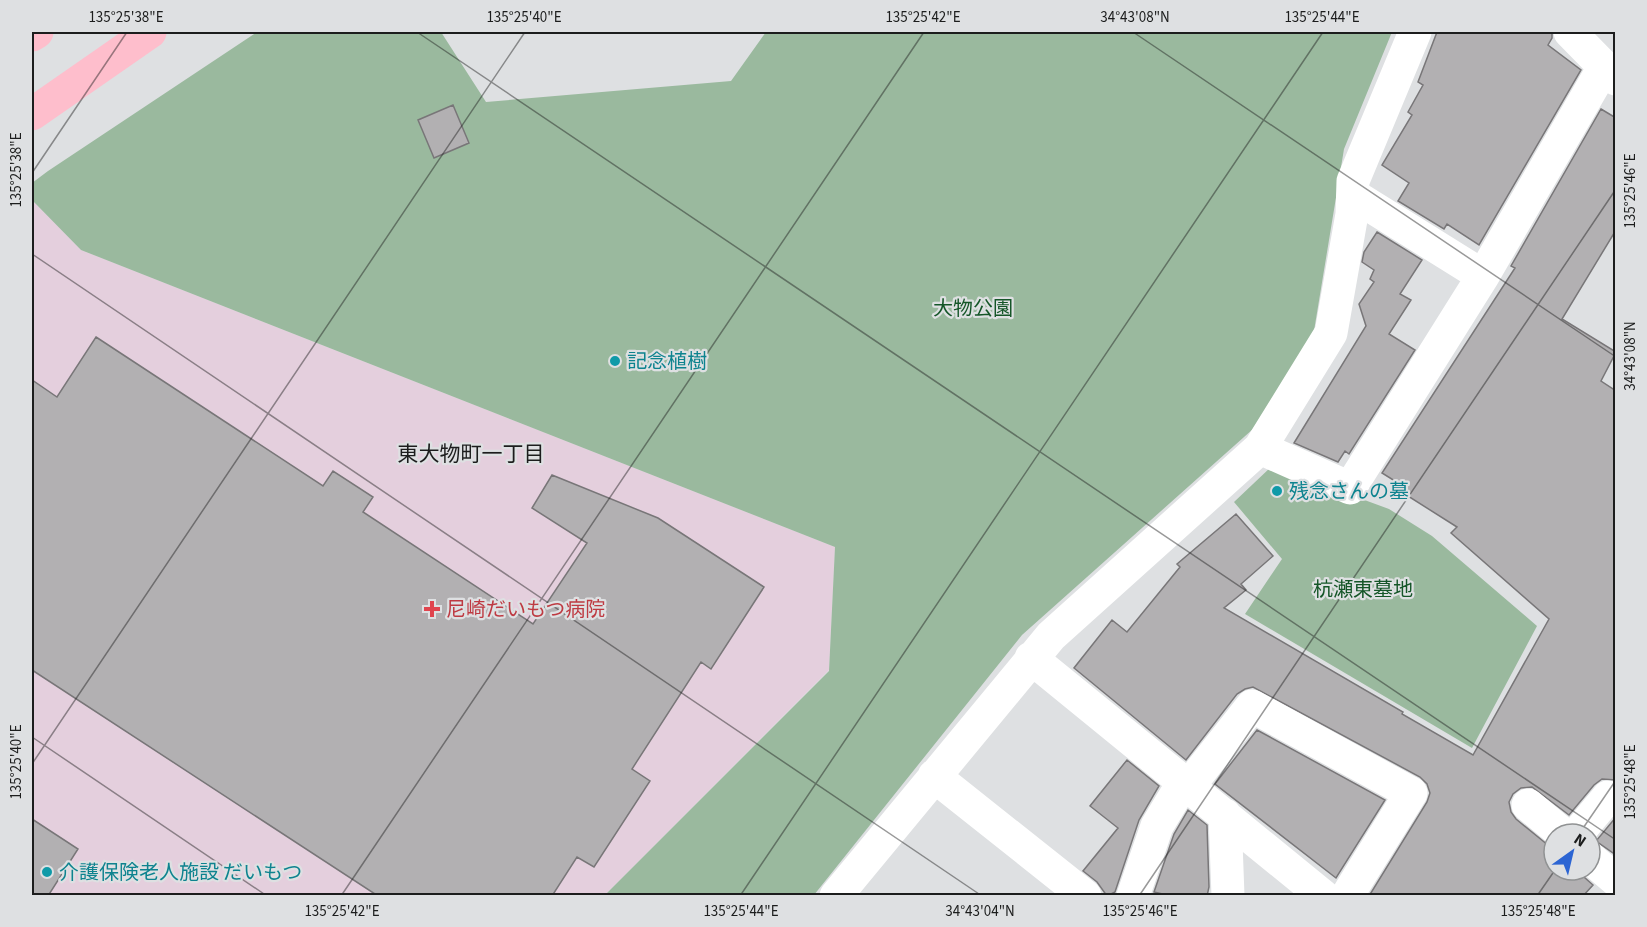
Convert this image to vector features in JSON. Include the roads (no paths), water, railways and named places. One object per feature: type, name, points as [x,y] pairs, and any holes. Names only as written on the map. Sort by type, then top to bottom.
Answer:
[{"type":"main road","points":[[32,35],[37,32]]},
{"type":"main road","points":[[32,114],[150,32]]},
{"type":"street","points":[[836,896],[1051,636],[1260,448],[1331,333],[1352,214],[1353,181],[1415,32]]},
{"type":"street","points":[[1260,448],[1350,488],[1610,73],[1570,32]]},
{"type":"street","points":[[1353,195],[1484,276]]},
{"type":"street","points":[[1031,658],[1323,896]]},
{"type":"street","points":[[1133,896],[1157,826],[1186,785],[1252,706],[1411,793],[1347,896]]},
{"type":"street","points":[[934,776],[1085,896]]},
{"type":"street","points":[[1587,822],[1608,797]]},
{"type":"street","points":[[1528,805],[1549,822]]},
{"type":"street","points":[[1225,815],[1228,896]]},
{"type":"street","points":[[1602,868],[1616,880]]},
{"type":"place","name":"記念植樹","points":[[615,361]]},
{"type":"place","name":"残念さんの墓","points":[[1277,491]]},
{"type":"place","name":"尼崎だいもつ病院","points":[[432,609]]},
{"type":"place","name":"介護保険老人施設 だいもつ","points":[[47,872]]},
{"type":"district","name":"東大物町一丁目","points":[[471,454]]},
{"type":"park label","name":"大物公園","points":[[973,308]]},
{"type":"park label","name":"杭瀬東墓地","points":[[1363,589]]}]
